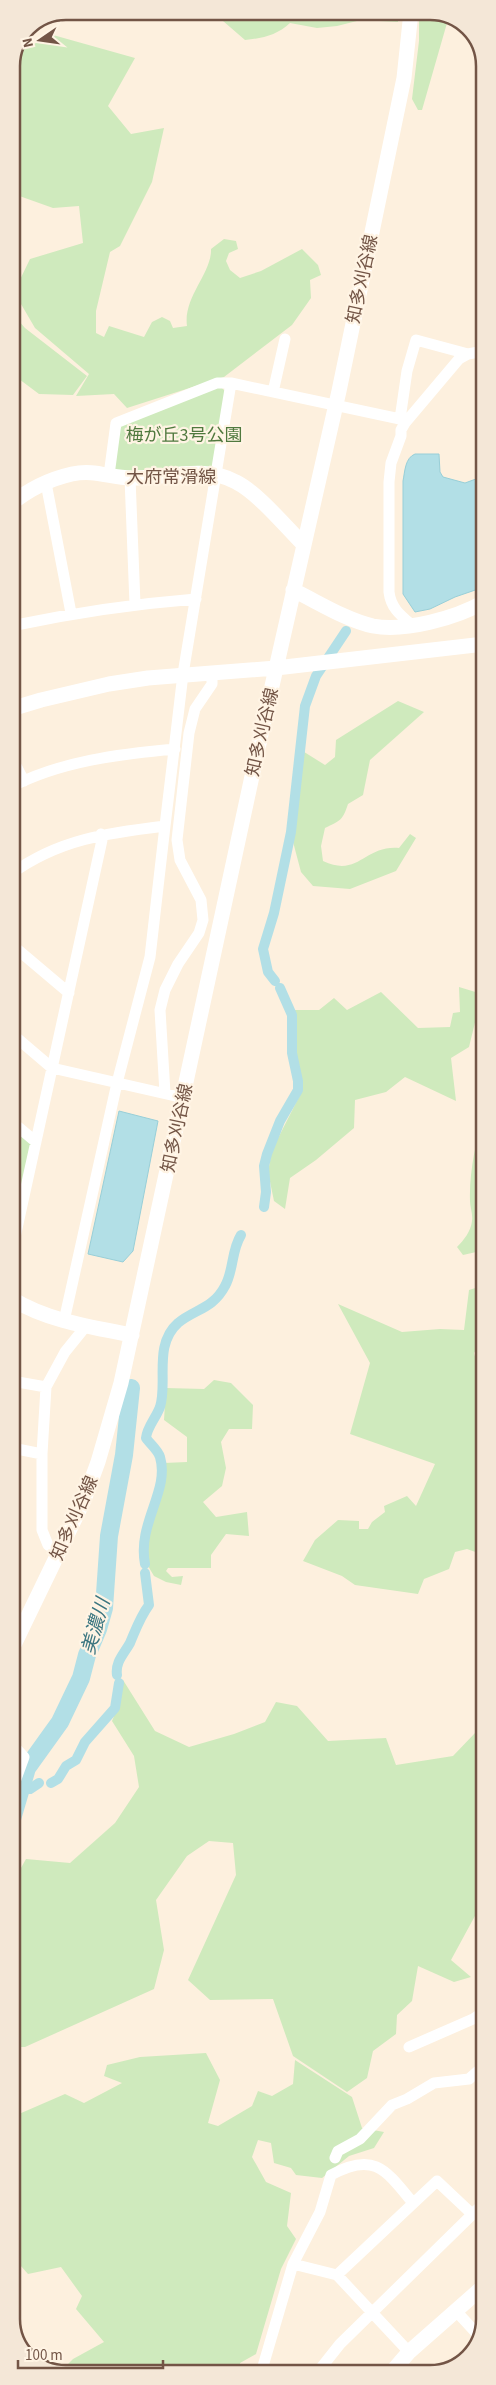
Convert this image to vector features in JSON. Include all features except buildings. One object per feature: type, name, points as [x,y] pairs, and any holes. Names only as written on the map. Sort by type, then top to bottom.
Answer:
[{"type":"street","name":"知多刈谷線","points":[[303,544],[335,406],[404,78],[411,20]]},
{"type":"street","points":[[273,392],[285,339]]},
{"type":"street","points":[[412,625],[392,606],[389,592],[388,482],[390,463],[401,436],[407,372],[416,340],[468,354]]},
{"type":"street","points":[[402,421],[459,359],[476,352]]},
{"type":"street","points":[[108,475],[116,423],[217,383],[231,383],[402,421]]},
{"type":"street","points":[[64,1321],[117,1083],[150,957],[183,674],[231,383]]},
{"type":"street","name":"大府常滑線","points":[[20,498],[46,482],[82,472],[94,471],[130,478],[217,474],[237,482],[249,491],[303,544]]},
{"type":"street","points":[[130,478],[134,604]]},
{"type":"street","points":[[46,482],[71,613]]},
{"type":"street","points":[[303,544],[293,590],[366,624],[390,628],[412,625],[450,617],[476,606]]},
{"type":"street","name":"知多刈谷線","points":[[20,1633],[60,1552],[98,1462],[119,1392],[293,590]]},
{"type":"street","points":[[20,624],[71,613],[134,604],[196,599]]},
{"type":"street","points":[[20,706],[109,684],[183,674],[276,668],[476,645]]},
{"type":"street","points":[[166,1093],[160,1010],[165,990],[178,964],[199,932],[203,920],[203,906],[180,860],[177,840],[188,733],[195,710],[212,684],[212,672]]},
{"type":"street","points":[[20,783],[118,754],[175,749]]},
{"type":"street","points":[[20,773],[24,781]]},
{"type":"street","points":[[20,868],[53,848],[101,834],[165,826]]},
{"type":"street","points":[[20,1215],[102,840],[101,834]]},
{"type":"street","points":[[199,932],[218,938]]},
{"type":"street","points":[[20,951],[69,993]]},
{"type":"street","points":[[20,1040],[52,1068],[184,1098]]},
{"type":"street","points":[[20,1128],[36,1142]]},
{"type":"street","points":[[20,1303],[64,1321],[132,1335]]},
{"type":"street","points":[[60,1552],[48,1545],[43,1538],[42,1454],[46,1387],[65,1352],[86,1326]]},
{"type":"street","points":[[20,1382],[46,1387]]},
{"type":"street","points":[[20,1450],[42,1454]]},
{"type":"street","points":[[20,1753],[24,1757],[20,1768]]},
{"type":"street","points":[[409,2047],[476,2018]]},
{"type":"street","points":[[335,2158],[338,2151],[360,2139],[392,2106],[434,2083],[469,2079],[476,2073]]},
{"type":"street","points":[[263,2365],[293,2264],[320,2212],[330,2175],[360,2162],[374,2166],[389,2174],[412,2203]]},
{"type":"street","points":[[337,2275],[437,2181],[472,2214]]},
{"type":"street","points":[[323,2365],[340,2344],[476,2210]]},
{"type":"street","points":[[293,2264],[337,2275],[409,2352]]},
{"type":"street","points":[[397,2365],[409,2352],[476,2293]]},
{"type":"street","points":[[456,2311],[474,2332]]},
{"type":"green space","points":[[361,20],[337,26],[317,28],[290,23],[270,35],[245,40],[223,21]]},
{"type":"green space","points":[[361,20],[398,20],[398,22]]},
{"type":"green space","points":[[419,20],[447,23],[422,110],[418,110],[412,99],[419,41]]},
{"type":"green space","points":[[53,35],[135,58],[108,106],[131,134],[164,128],[152,182],[120,246],[110,252],[96,311],[96,333],[104,337],[109,326],[144,337],[152,322],[162,317],[170,321],[173,328],[187,326],[189,305],[207,267],[211,249],[224,239],[236,241],[238,249],[229,253],[226,261],[230,270],[240,278],[261,271],[302,249],[318,265],[321,275],[310,280],[311,298],[292,325],[224,377],[127,408],[114,394],[76,396],[89,374],[35,328],[20,302],[20,280],[30,259],[83,243],[79,206],[53,208],[20,196],[20,66],[23,49]]},
{"type":"green space","points":[[20,322],[87,376],[73,395],[39,394],[20,380]]},
{"type":"green space","name":"梅が丘3号公園","points":[[220,386],[225,391],[214,466],[208,468],[115,471],[113,466],[121,424]]},
{"type":"green space","points":[[398,701],[424,712],[370,760],[363,795],[348,804],[340,819],[325,828],[321,846],[323,861],[345,866],[354,864],[377,851],[387,848],[399,848],[410,834],[416,838],[396,871],[350,889],[313,886],[301,872],[292,838],[301,750],[325,765],[335,757],[336,740]]},
{"type":"green space","points":[[459,987],[476,992],[476,1018],[469,1047],[451,1058],[456,1101],[405,1077],[386,1092],[355,1100],[354,1128],[316,1160],[290,1178],[285,1209],[274,1201],[268,1172],[272,1150],[301,1093],[289,1010],[319,1010],[334,998],[347,1010],[381,992],[418,1028],[450,1027],[453,1013],[460,1012]]},
{"type":"green space","points":[[20,1129],[36,1142],[20,1215]]},
{"type":"green space","points":[[476,1145],[476,1252],[463,1255],[457,1247],[467,1235],[471,1225],[470,1190]]},
{"type":"green space","points":[[476,1288],[476,1350],[474,1353],[476,1360],[476,1552],[467,1549],[455,1552],[449,1569],[424,1579],[418,1594],[355,1585],[342,1576],[303,1561],[315,1540],[338,1520],[359,1521],[359,1529],[368,1529],[372,1522],[385,1512],[384,1506],[407,1496],[416,1506],[435,1464],[350,1434],[370,1363],[338,1304],[402,1332],[440,1329],[464,1330],[469,1290]]},
{"type":"green space","points":[[214,1380],[231,1383],[253,1405],[252,1429],[229,1429],[221,1442],[226,1468],[222,1486],[203,1502],[216,1517],[247,1512],[249,1536],[226,1534],[211,1555],[211,1568],[168,1568],[166,1571],[172,1577],[183,1576],[181,1585],[166,1582],[154,1576],[148,1566],[147,1541],[153,1511],[165,1480],[164,1463],[187,1462],[187,1437],[164,1420],[166,1388],[204,1389]]},
{"type":"green space","points":[[123,1680],[155,1731],[189,1747],[234,1734],[265,1722],[276,1702],[297,1706],[328,1741],[386,1738],[396,1765],[453,1756],[476,1734],[476,1914],[451,1960],[471,1977],[454,1982],[418,1966],[412,2001],[397,2015],[396,2034],[373,2051],[367,2078],[347,2092],[293,2056],[273,1999],[210,2000],[188,1980],[236,1875],[233,1843],[209,1841],[187,1856],[156,1900],[164,1950],[154,1989],[25,2047],[20,2047],[20,1870],[26,1859],[70,1863],[115,1823],[139,1787],[134,1756],[112,1721],[120,1702]]},
{"type":"green space","points":[[206,2053],[220,2080],[208,2123],[218,2126],[252,2106],[258,2091],[272,2096],[293,2084],[295,2060],[352,2097],[362,2128],[384,2132],[374,2148],[349,2156],[322,2178],[296,2175],[291,2168],[274,2163],[271,2143],[258,2140],[252,2157],[266,2182],[291,2193],[287,2226],[296,2239],[281,2269],[256,2354],[240,2363],[240,2365],[67,2365],[73,2359],[104,2342],[76,2309],[82,2296],[61,2267],[28,2274],[20,2265],[20,2114],[65,2094],[84,2103],[122,2083],[104,2076],[107,2065],[140,2057]]},
{"type":"water","points":[[415,454],[439,454],[440,472],[443,477],[465,483],[476,479],[476,590],[430,609],[415,612],[403,594],[403,481],[407,462]]},
{"type":"water","points":[[119,1111],[158,1121],[133,1251],[123,1262],[88,1254]]},
{"type":"waterway","points":[[275,981],[268,972],[263,949],[274,913],[291,832],[305,706],[316,676],[346,631]]},
{"type":"waterway","points":[[264,1207],[266,1192],[264,1166],[267,1154],[280,1121],[298,1090],[292,1053],[292,1015],[280,988]]},
{"type":"waterway","points":[[145,1564],[145,1535],[158,1495],[162,1470],[159,1454],[146,1438],[160,1407],[163,1387],[163,1353],[166,1342],[170,1332],[178,1323],[215,1300],[220,1294],[228,1280],[241,1235]]},
{"type":"waterway","name":"美濃川","points":[[20,1792],[27,1768],[60,1722],[81,1678],[104,1608],[109,1536],[124,1455],[131,1388]]},
{"type":"waterway","points":[[117,1675],[119,1662],[149,1605],[145,1573]]},
{"type":"waterway","points":[[51,1783],[58,1779],[66,1766],[76,1760],[85,1742],[115,1708],[119,1683]]},
{"type":"waterway","points":[[30,1789],[39,1783]]}]
